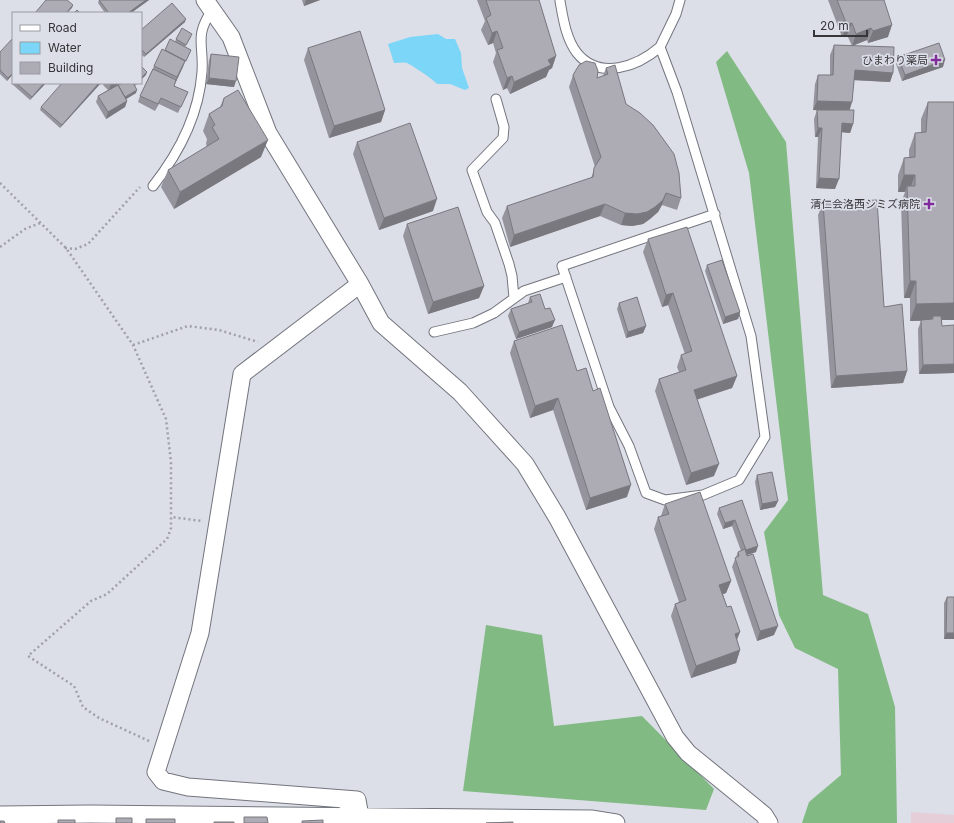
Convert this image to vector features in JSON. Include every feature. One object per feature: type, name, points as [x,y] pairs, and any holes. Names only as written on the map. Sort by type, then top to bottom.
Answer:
[{"type":"street","points":[[208,5],[231,37],[268,134],[360,284],[381,324],[460,392],[525,464],[557,517],[675,737],[688,752],[764,815],[769,823]]},
{"type":"street","points":[[352,819],[357,800],[188,787],[163,781],[156,772],[200,633],[242,374],[360,284]]},
{"type":"street","points":[[0,815],[188,819],[528,821],[591,819],[616,823]]},
{"type":"lane","points":[[560,1],[566,30],[578,54],[589,62],[610,69],[621,67],[643,59],[660,47],[676,14],[680,0]]},
{"type":"lane","points":[[153,186],[166,170],[183,141],[195,109],[202,72],[200,44],[202,24],[208,5]]},
{"type":"lane","points":[[660,47],[677,92],[715,214],[751,336],[765,437],[739,480],[703,495],[665,500],[646,493],[629,446],[609,407],[562,266],[715,214]]},
{"type":"lane","points":[[496,99],[504,128],[503,138],[472,170],[487,212],[494,223],[509,264],[512,276],[514,298]]},
{"type":"lane","points":[[434,332],[473,323],[494,312],[524,291],[566,277]]},
{"type":"path","points":[[0,183],[66,248],[133,345],[166,419],[171,462],[171,528],[167,539],[107,594],[91,601],[28,656],[74,686],[83,707],[88,711],[99,718],[163,747]]},
{"type":"path","points":[[66,248],[75,249],[88,244],[141,185],[153,186]]},
{"type":"path","points":[[0,247],[25,229],[40,222]]},
{"type":"path","points":[[133,345],[188,326],[225,332],[277,348]]},
{"type":"path","points":[[171,517],[218,523]]},
{"type":"shaded area","points":[[911,812],[954,815],[954,823],[911,823]]},
{"type":"green space","points":[[727,51],[786,142],[823,595],[868,614],[895,707],[897,823],[802,823],[809,802],[841,775],[838,669],[795,648],[779,615],[764,532],[788,500],[749,173],[716,62]]},
{"type":"green space","points":[[486,625],[542,635],[554,726],[642,716],[714,789],[706,810],[463,791]]},
{"type":"water","points":[[438,34],[446,39],[455,39],[461,53],[462,68],[469,88],[465,90],[450,84],[437,84],[407,63],[394,63],[388,44],[410,37]]},
{"type":"building","points":[[46,0],[67,0],[73,5],[67,12],[36,12]]},
{"type":"building","points":[[99,0],[146,0],[129,12],[108,12]]},
{"type":"building","points":[[486,0],[539,0],[556,56],[548,60],[551,65],[514,82],[512,76],[507,78],[497,50],[503,48],[497,31],[492,33],[486,18],[491,15]]},
{"type":"building","points":[[837,0],[884,0],[892,25],[873,31],[871,28],[856,34],[852,23],[847,25]]},
{"type":"building","points":[[172,3],[186,19],[146,54],[142,50],[142,29]]},
{"type":"building","points":[[182,28],[192,34],[186,45],[176,39]]},
{"type":"building","points":[[360,31],[385,110],[334,126],[308,48]]},
{"type":"building","points":[[12,39],[12,74],[8,78],[0,70],[0,52]]},
{"type":"building","points":[[170,39],[191,50],[186,61],[165,50]]},
{"type":"building","points":[[939,43],[945,60],[905,75],[898,57]]},
{"type":"building","points":[[834,45],[894,47],[893,73],[855,70],[852,102],[817,101],[818,75],[833,75]]},
{"type":"building","points":[[162,49],[185,61],[177,77],[154,66]]},
{"type":"building","points":[[211,54],[239,57],[236,81],[209,78]]},
{"type":"building","points":[[586,61],[595,63],[598,71],[597,78],[608,74],[606,68],[615,65],[626,104],[640,113],[653,125],[674,154],[679,173],[681,198],[666,193],[663,200],[655,207],[647,212],[637,214],[625,213],[605,204],[514,235],[507,206],[593,177],[594,168],[601,157],[573,75],[579,65]]},
{"type":"building","points":[[142,67],[147,72],[142,77]]},
{"type":"building","points":[[153,69],[176,80],[174,86],[188,92],[181,107],[161,98],[158,104],[140,96]]},
{"type":"building","points":[[17,84],[43,84],[32,97]]},
{"type":"building","points":[[61,84],[98,84],[62,125],[41,107]]},
{"type":"building","points":[[134,84],[137,90],[125,97],[118,85]]},
{"type":"building","points":[[118,85],[127,101],[108,112],[98,96]]},
{"type":"building","points":[[238,90],[268,140],[180,192],[168,170],[219,139],[212,127],[215,125],[209,114],[222,106],[224,98]]},
{"type":"building","points":[[928,102],[954,102],[954,303],[916,304],[916,281],[910,281],[907,186],[915,186],[915,175],[904,175],[904,158],[915,157],[915,133],[926,132]]},
{"type":"building","points":[[817,110],[854,110],[853,124],[842,123],[839,179],[819,178],[822,128],[818,128]]},
{"type":"building","points":[[410,123],[437,199],[384,218],[357,142]]},
{"type":"building","points":[[877,200],[884,307],[902,304],[907,371],[836,376],[823,203]]},
{"type":"building","points":[[458,207],[484,286],[433,302],[407,224]]},
{"type":"building","points":[[687,227],[737,376],[694,390],[719,464],[691,473],[659,379],[686,370],[681,355],[692,351],[673,293],[666,295],[648,239]]},
{"type":"building","points":[[722,260],[740,312],[725,317],[707,265]]},
{"type":"building","points":[[540,294],[545,309],[550,308],[555,320],[519,332],[511,309],[532,302],[530,297]]},
{"type":"building","points":[[637,297],[646,326],[628,332],[619,303]]},
{"type":"building","points":[[933,316],[941,316],[942,326],[954,325],[954,364],[923,365],[921,320],[933,319]]},
{"type":"building","points":[[562,325],[577,371],[586,368],[593,391],[600,388],[631,485],[590,498],[558,398],[535,406],[514,341]]},
{"type":"building","points":[[772,472],[778,501],[762,504],[757,475]]},
{"type":"building","points":[[700,492],[731,581],[719,585],[727,607],[731,606],[740,632],[735,634],[740,650],[696,666],[675,604],[686,600],[658,517],[669,514],[665,504]]},
{"type":"building","points":[[742,500],[758,546],[746,550],[735,520],[725,523],[719,508]]},
{"type":"building","points":[[745,549],[747,556],[753,554],[778,626],[760,631],[735,558],[739,556],[738,552]]},
{"type":"building","points":[[947,597],[954,597],[954,633],[946,633]]},
{"type":"building","points":[[244,817],[267,817],[268,823],[244,823]]},
{"type":"building","points":[[116,818],[132,818],[132,823],[116,823]]},
{"type":"building","points":[[146,819],[175,819],[175,823],[146,823]]},
{"type":"building","points":[[58,820],[75,820],[75,823],[58,823]]},
{"type":"building","points":[[323,820],[323,823],[302,823],[302,821]]},
{"type":"building","points":[[234,822],[234,823],[214,823]]},
{"type":"building","points":[[513,822],[513,823],[486,823]]},
{"type":"place","name":"ひまわり薬局","points":[[936,60]]},
{"type":"place","name":"清仁会洛西シミズ病院","points":[[929,204]]}]
